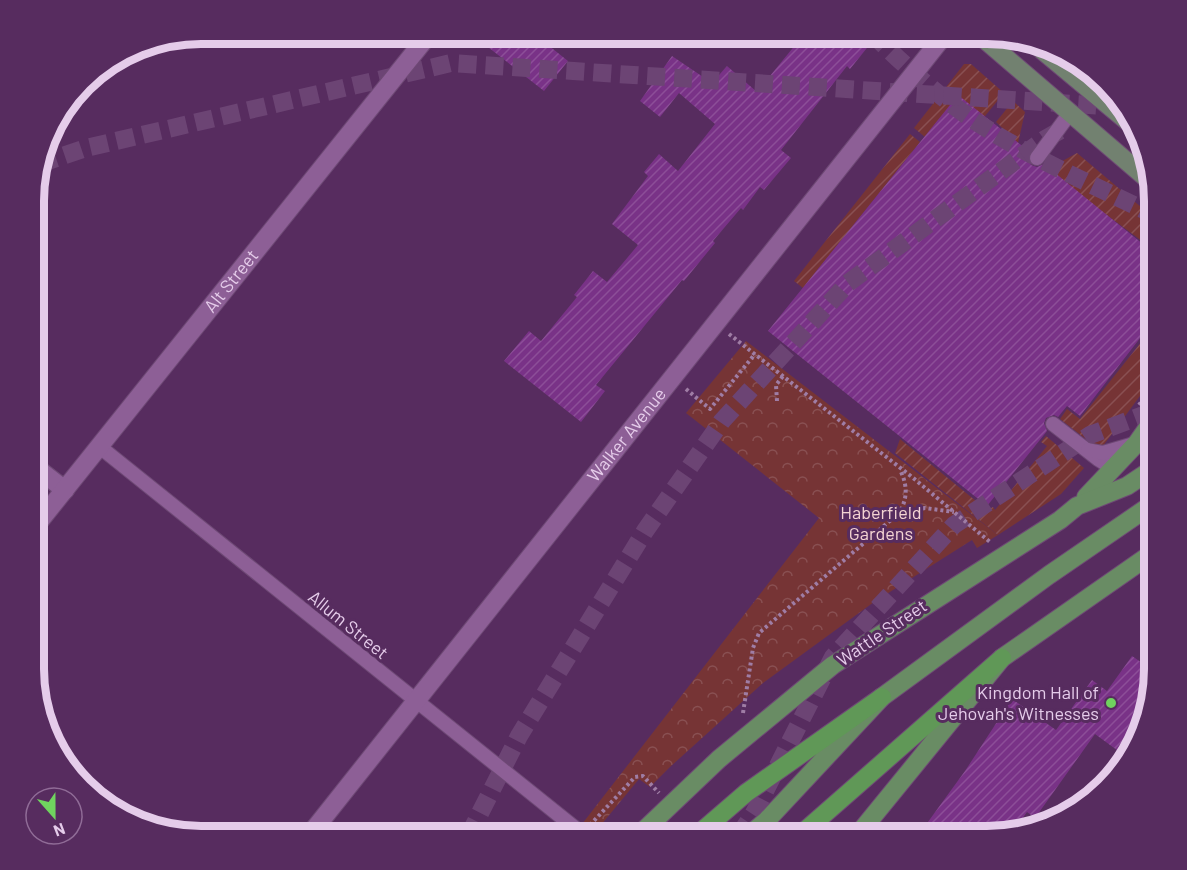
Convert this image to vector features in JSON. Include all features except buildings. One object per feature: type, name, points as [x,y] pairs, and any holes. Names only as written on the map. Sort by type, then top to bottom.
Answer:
[{"type":"highway","points":[[1077,506],[1114,469],[1143,435]]},
{"type":"highway","name":"Wattle Street","points":[[649,826],[719,759],[833,665],[1060,520],[1077,506],[1127,486],[1143,475]]},
{"type":"highway","points":[[708,826],[746,793],[1049,575],[1143,511]]},
{"type":"highway","points":[[811,826],[1002,658],[1143,560]]},
{"type":"highway","points":[[865,826],[1002,658]]},
{"type":"highway","points":[[760,826],[882,697]]},
{"type":"main road","points":[[990,44],[1141,173]]},
{"type":"main road","points":[[1050,56],[1116,112]]},
{"type":"street","name":"Alt Street","points":[[44,516],[421,44]]},
{"type":"street","name":"Walker Avenue","points":[[317,826],[714,322],[937,44]]},
{"type":"street","points":[[44,474],[65,490]]},
{"type":"lane","points":[[1037,158],[1070,113]]},
{"type":"lane","points":[[1053,424],[1083,449],[1114,469]]},
{"type":"lane","points":[[1083,449],[1102,453],[1137,443]]},
{"type":"lane","name":"Allum Street","points":[[100,447],[415,702],[572,826]]},
{"type":"path","points":[[714,322],[957,513],[993,545]]},
{"type":"path","points":[[671,377],[710,409],[755,354]]},
{"type":"path","points":[[777,401],[776,385],[783,376]]},
{"type":"path","points":[[742,717],[753,648],[759,633],[898,513],[905,504],[906,494],[899,468]]},
{"type":"path","points":[[898,513],[925,508],[957,513]]},
{"type":"path","points":[[589,826],[635,777],[643,776],[659,793]]},
{"type":"green space","points":[[964,64],[971,64],[1004,93],[985,116],[925,137],[914,128]]},
{"type":"green space","points":[[1013,101],[1025,112],[1018,143],[996,122]]},
{"type":"green space","points":[[910,134],[920,142],[803,288],[794,281]]},
{"type":"green space","points":[[1077,153],[1143,209],[1143,242],[1046,170]]},
{"type":"green space","points":[[1143,340],[1143,392],[1100,450],[1060,419],[1067,409],[1080,419]]},
{"type":"green space","name":"Haberfield Gardens","points":[[746,341],[998,535],[977,548],[972,540],[874,602],[763,683],[650,787],[639,779],[600,826],[581,826],[819,518],[686,413]]},
{"type":"green space","points":[[1046,436],[1084,468],[1061,494],[998,535],[895,453],[900,439],[987,510],[993,507],[995,510],[1047,446],[1041,442]]},
{"type":"tunnel","points":[[883,44],[924,82],[981,125],[1044,161],[1143,210]]},
{"type":"tunnel","points":[[49,160],[86,148],[451,63],[1112,107]]},
{"type":"tunnel","points":[[474,826],[519,736],[645,531],[722,421],[848,283],[1045,139],[1061,130]]},
{"type":"tunnel","points":[[745,826],[833,657],[954,525],[1090,435],[1143,415]]},
{"type":"place","name":"Kingdom Hall of Jehovah's Witnesses","points":[[1111,703]]}]
